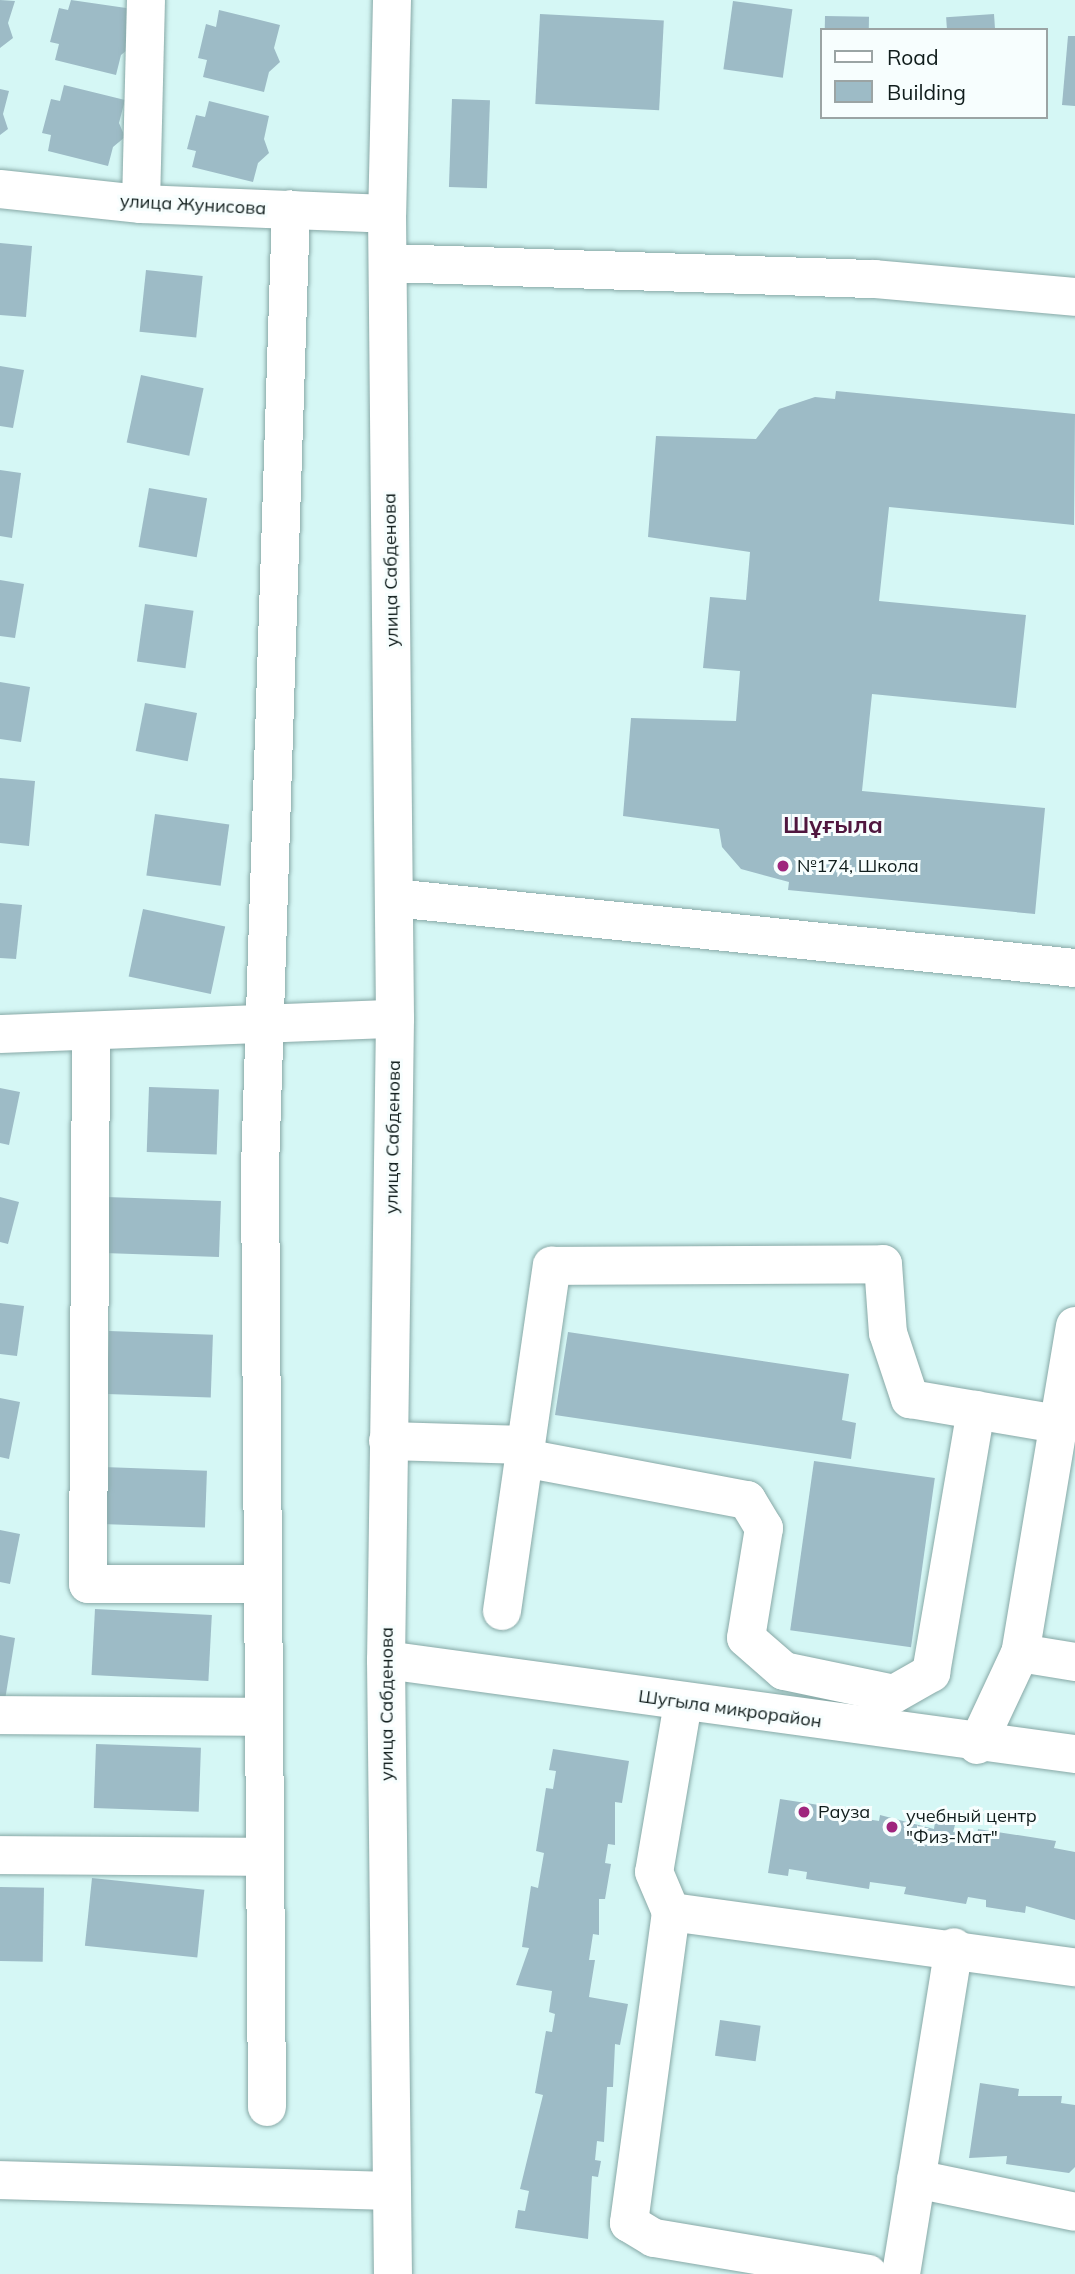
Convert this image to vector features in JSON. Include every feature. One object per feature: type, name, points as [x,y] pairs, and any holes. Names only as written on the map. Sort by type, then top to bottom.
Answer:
[{"type":"street","points":[[141,204],[146,0]]},
{"type":"street","name":"улица Сабденова","points":[[392,0],[387,215],[396,1019],[386,1660],[393,2274]]},
{"type":"street","name":"улица Жунисова","points":[[0,189],[141,204],[387,215]]},
{"type":"street","points":[[267,2107],[263,1584],[264,1027],[291,210]]},
{"type":"street","points":[[388,263],[875,279],[1075,297]]},
{"type":"street","points":[[394,898],[1075,968]]},
{"type":"street","points":[[0,1034],[264,1027],[396,1019]]},
{"type":"street","points":[[92,1032],[88,1584],[263,1584]]},
{"type":"street","points":[[502,1611],[552,1266],[883,1264],[888,1333],[910,1399],[1058,1424]]},
{"type":"street","points":[[977,1745],[1020,1653],[1075,1326]]},
{"type":"street","points":[[388,1441],[525,1452],[747,1500],[764,1528],[746,1638],[784,1671],[894,1694],[931,1672],[976,1410]]},
{"type":"street","points":[[1020,1653],[1075,1662]]},
{"type":"street","name":"Шугыла микрорайон","points":[[386,1660],[977,1745],[1075,1754]]},
{"type":"street","points":[[682,1703],[654,1872],[671,1912],[629,2223],[654,2238],[868,2274]]},
{"type":"street","points":[[0,1715],[264,1717]]},
{"type":"street","points":[[0,1855],[265,1857]]},
{"type":"street","points":[[671,1912],[954,1947],[1075,1967]]},
{"type":"street","points":[[901,2274],[954,1947]]},
{"type":"street","points":[[916,2179],[1075,2212]]},
{"type":"street","points":[[0,2180],[391,2191]]},
{"type":"building","points":[[0,0],[15,1],[8,23],[13,38],[0,48]]},
{"type":"building","points":[[71,0],[133,9],[132,46],[121,55],[116,75],[55,60],[59,44],[50,42],[59,8],[68,10]]},
{"type":"building","points":[[733,1],[792,9],[783,78],[723,69]]},
{"type":"building","points":[[219,10],[280,25],[274,48],[280,62],[269,72],[264,92],[203,77],[207,60],[198,58],[206,24],[216,27]]},
{"type":"building","points":[[540,14],[664,20],[659,110],[535,104]]},
{"type":"building","points":[[994,14],[995,28],[947,28],[946,17]]},
{"type":"building","points":[[825,16],[869,17],[869,28],[825,28]]},
{"type":"building","points":[[1068,36],[1075,36],[1075,106],[1062,105]]},
{"type":"building","points":[[64,85],[125,100],[119,123],[125,137],[113,147],[108,166],[48,151],[51,135],[42,133],[51,99],[60,101]]},
{"type":"building","points":[[0,89],[9,91],[3,114],[8,129],[0,135]]},
{"type":"building","points":[[452,99],[490,100],[487,188],[449,187]]},
{"type":"building","points":[[209,101],[269,116],[264,139],[269,153],[258,163],[253,182],[192,167],[196,151],[187,149],[196,115],[205,117]]},
{"type":"building","points":[[0,243],[32,246],[26,317],[0,315]]},
{"type":"building","points":[[146,270],[203,276],[196,338],[140,332]]},
{"type":"building","points":[[0,366],[24,370],[13,428],[0,426]]},
{"type":"building","points":[[141,375],[204,388],[189,456],[127,442]]},
{"type":"building","points":[[836,391],[1075,414],[1074,525],[889,507],[879,601],[1026,615],[1016,708],[872,694],[862,791],[1045,808],[1035,914],[788,890],[789,882],[741,869],[722,847],[719,829],[623,816],[631,718],[736,721],[740,671],[703,668],[710,597],[746,600],[750,552],[648,537],[656,436],[756,439],[779,409],[815,397],[835,399]]},
{"type":"building","points":[[0,470],[21,473],[12,538],[0,536]]},
{"type":"building","points":[[149,488],[207,498],[197,557],[139,547]]},
{"type":"building","points":[[0,580],[24,584],[15,638],[0,636]]},
{"type":"building","points":[[145,604],[194,611],[185,668],[137,661]]},
{"type":"building","points":[[0,682],[30,687],[21,742],[0,739]]},
{"type":"building","points":[[145,703],[197,713],[188,761],[136,751]]},
{"type":"building","points":[[0,778],[35,781],[29,846],[0,843]]},
{"type":"building","points":[[155,814],[229,824],[221,886],[146,875]]},
{"type":"building","points":[[0,903],[22,905],[16,959],[0,958]]},
{"type":"building","points":[[143,909],[225,926],[211,994],[129,976]]},
{"type":"building","points":[[149,1087],[219,1089],[217,1154],[147,1152]]},
{"type":"building","points":[[0,1088],[20,1092],[9,1145],[0,1143]]},
{"type":"building","points":[[0,1197],[19,1202],[8,1244],[0,1242]]},
{"type":"building","points":[[106,1197],[221,1201],[219,1257],[104,1253]]},
{"type":"building","points":[[0,1303],[24,1306],[17,1356],[0,1354]]},
{"type":"building","points":[[109,1331],[213,1335],[211,1398],[107,1394]]},
{"type":"building","points":[[568,1332],[849,1374],[842,1420],[856,1423],[851,1459],[555,1415]]},
{"type":"building","points":[[0,1398],[20,1402],[9,1459],[0,1457]]},
{"type":"building","points":[[814,1461],[935,1478],[911,1647],[790,1630]]},
{"type":"building","points":[[103,1467],[207,1471],[205,1528],[101,1524]]},
{"type":"building","points":[[0,1530],[20,1534],[10,1584],[0,1582]]},
{"type":"building","points":[[95,1609],[212,1615],[208,1681],[92,1675]]},
{"type":"building","points":[[0,1635],[15,1638],[5,1700],[0,1699]]},
{"type":"building","points":[[96,1744],[201,1748],[199,1812],[94,1808]]},
{"type":"building","points":[[553,1749],[629,1761],[622,1803],[615,1802],[615,1845],[608,1844],[605,1863],[611,1864],[605,1899],[599,1899],[599,1935],[593,1934],[589,1960],[595,1960],[589,1997],[628,2004],[620,2045],[615,2044],[613,2087],[607,2087],[604,2142],[597,2141],[595,2160],[601,2161],[598,2177],[592,2176],[588,2239],[515,2228],[518,2210],[525,2211],[529,2191],[520,2189],[543,2095],[535,2093],[546,2031],[552,2032],[555,2014],[549,2012],[552,1991],[516,1985],[529,1948],[522,1947],[531,1886],[538,1888],[544,1853],[536,1851],[546,1788],[553,1789],[556,1771],[549,1770]]},
{"type":"building","points":[[780,1799],[819,1805],[818,1812],[861,1812],[860,1818],[879,1821],[880,1815],[934,1829],[935,1822],[955,1825],[953,1832],[977,1836],[978,1829],[1056,1841],[1054,1848],[1075,1852],[1075,1920],[1026,1906],[1025,1913],[986,1907],[986,1900],[968,1897],[966,1904],[904,1894],[906,1887],[870,1882],[869,1889],[806,1879],[807,1872],[789,1869],[788,1876],[768,1873]]},
{"type":"building","points":[[92,1878],[204,1890],[197,1957],[85,1946]]},
{"type":"building","points":[[0,1887],[44,1888],[43,1962],[0,1961]]},
{"type":"building","points":[[720,2020],[761,2026],[756,2061],[715,2056]]},
{"type":"building","points":[[980,2083],[1019,2089],[1018,2096],[1062,2096],[1061,2103],[1075,2105],[1075,2167],[1069,2173],[1006,2164],[1007,2156],[969,2158]]},
{"type":"place","name":"№174, Школа","points":[[783,866]]},
{"type":"place","name":"Рауза","points":[[804,1812]]},
{"type":"place","name":"учебный центр \"Физ-Мат\"","points":[[892,1827]]},
{"type":"district","name":"Шұғыла","points":[[833,825]]}]
